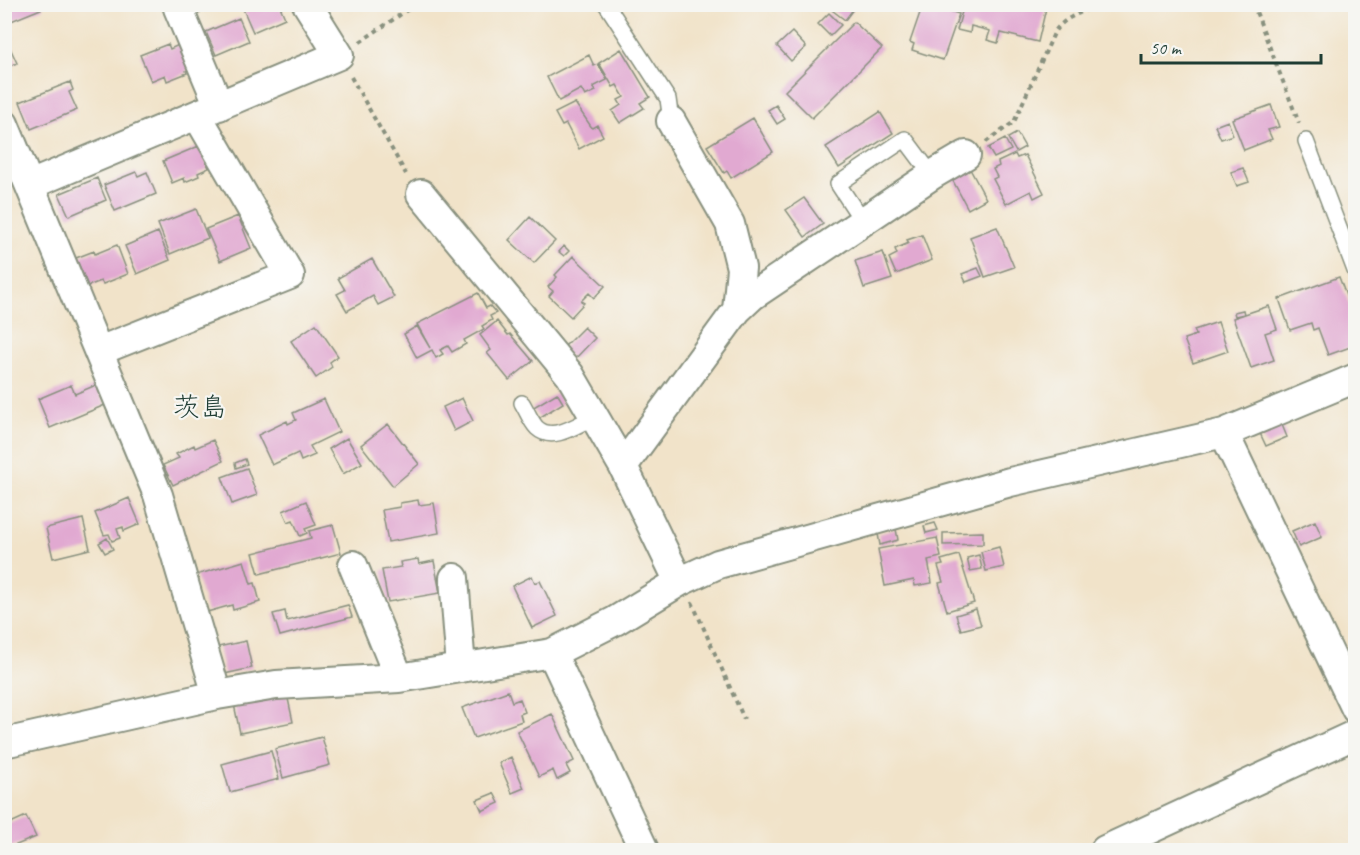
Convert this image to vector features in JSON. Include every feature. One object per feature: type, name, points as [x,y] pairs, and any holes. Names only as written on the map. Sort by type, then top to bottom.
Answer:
[{"type":"street","points":[[99,351],[290,275],[208,110],[178,8],[187,4]]},
{"type":"street","points":[[30,185],[339,55],[307,4]]},
{"type":"street","points":[[671,121],[730,224],[741,268],[737,310]]},
{"type":"street","points":[[4,124],[158,495],[217,695]]},
{"type":"street","points":[[623,466],[737,310],[752,296],[932,175],[966,155]]},
{"type":"street","points":[[421,194],[570,375],[623,466],[680,581]]},
{"type":"street","points":[[4,743],[217,695],[276,685],[399,678],[552,653],[615,621],[680,581],[718,564],[1010,482],[1224,433],[1356,378]]},
{"type":"street","points":[[1224,433],[1356,709]]},
{"type":"street","points":[[353,565],[399,678]]},
{"type":"street","points":[[454,578],[461,668]]},
{"type":"street","points":[[552,653],[644,850]]},
{"type":"street","points":[[1105,850],[1356,734]]},
{"type":"lane","points":[[606,4],[668,99],[671,121]]},
{"type":"lane","points":[[862,222],[838,183],[905,139],[932,175]]},
{"type":"lane","points":[[1306,141],[1356,273]]},
{"type":"lane","points":[[522,403],[537,428],[546,434],[559,434],[594,417]]},
{"type":"path","points":[[416,4],[339,55],[403,170],[421,194]]},
{"type":"path","points":[[966,155],[1014,122],[1055,31],[1062,21],[1103,4]]},
{"type":"path","points":[[1252,4],[1306,141]]},
{"type":"path","points":[[680,581],[744,719]]},
{"type":"building","points":[[4,4],[41,4],[43,8],[4,24]]},
{"type":"building","points":[[254,4],[263,6],[279,4],[285,18],[253,32],[243,9]]},
{"type":"building","points":[[824,4],[857,4],[845,20]]},
{"type":"building","points":[[929,4],[959,14],[943,60],[912,50],[914,44],[910,42],[922,7],[927,9]]},
{"type":"building","points":[[954,4],[1047,4],[1038,42],[1001,33],[998,43],[987,40],[990,31],[971,26],[970,33],[957,30],[963,8]]},
{"type":"building","points":[[829,13],[841,25],[830,36],[818,24]]},
{"type":"building","points":[[239,18],[249,41],[216,55],[206,32]]},
{"type":"building","points":[[854,22],[882,48],[812,118],[785,91]]},
{"type":"building","points":[[792,32],[806,47],[791,61],[777,46]]},
{"type":"building","points":[[6,39],[17,63],[4,68],[4,40]]},
{"type":"building","points":[[183,43],[193,68],[167,81],[165,75],[151,81],[140,55],[168,44],[170,49]]},
{"type":"building","points":[[621,49],[650,97],[640,103],[644,108],[620,123],[612,111],[621,105],[618,100],[624,97],[617,85],[613,87],[599,63]]},
{"type":"building","points":[[589,55],[594,66],[598,64],[607,80],[593,87],[596,91],[585,96],[581,89],[559,101],[547,77]]},
{"type":"building","points":[[70,82],[73,90],[69,92],[77,110],[31,129],[20,102]]},
{"type":"building","points":[[575,103],[592,128],[597,125],[603,136],[579,149],[566,124],[562,126],[555,113]]},
{"type":"building","points":[[776,105],[785,119],[777,124],[768,110]]},
{"type":"building","points":[[1271,105],[1279,127],[1268,130],[1272,139],[1244,150],[1232,119]]},
{"type":"building","points":[[880,112],[893,133],[839,168],[826,147]]},
{"type":"building","points":[[753,118],[773,152],[731,178],[727,171],[724,173],[707,146]]},
{"type":"building","points":[[1228,121],[1233,135],[1221,139],[1215,126]]},
{"type":"building","points":[[1017,133],[1025,147],[1016,152],[1008,138]]},
{"type":"building","points":[[1005,139],[1011,150],[994,158],[988,148]]},
{"type":"building","points":[[199,146],[209,168],[198,173],[199,176],[185,182],[184,178],[172,183],[163,161]]},
{"type":"building","points":[[1015,154],[1017,158],[1025,155],[1044,193],[1034,198],[1031,191],[1006,204],[993,179],[997,177],[993,169],[999,166],[998,162]]},
{"type":"building","points":[[1243,168],[1249,182],[1237,186],[1231,172]]},
{"type":"building","points":[[970,169],[986,199],[968,209],[952,179]]},
{"type":"building","points":[[136,172],[138,176],[147,172],[156,194],[115,211],[104,185]]},
{"type":"building","points":[[97,178],[106,200],[69,216],[59,194]]},
{"type":"building","points":[[804,198],[823,224],[805,237],[786,210]]},
{"type":"building","points":[[196,209],[208,238],[170,254],[158,224]]},
{"type":"building","points":[[238,216],[251,248],[220,261],[206,229]]},
{"type":"building","points":[[530,217],[555,241],[534,263],[509,240]]},
{"type":"building","points":[[997,227],[1014,267],[985,277],[970,237]]},
{"type":"building","points":[[158,232],[170,260],[137,274],[125,246]]},
{"type":"building","points":[[922,235],[932,260],[896,274],[889,258],[897,254],[895,249],[909,243],[907,240]]},
{"type":"building","points":[[117,245],[128,274],[103,284],[101,281],[88,286],[76,258],[94,251],[95,254]]},
{"type":"building","points":[[564,246],[569,251],[564,256],[559,252]]},
{"type":"building","points":[[883,252],[892,279],[864,288],[855,261]]},
{"type":"building","points":[[573,256],[605,286],[594,298],[589,293],[581,301],[584,303],[571,317],[549,296],[553,291],[548,287],[557,277],[555,275]]},
{"type":"building","points":[[372,259],[394,297],[378,305],[373,296],[347,311],[337,294],[345,290],[338,278]]},
{"type":"building","points":[[978,268],[982,276],[966,282],[962,274]]},
{"type":"building","points":[[1339,277],[1356,322],[1356,345],[1328,355],[1318,328],[1313,330],[1311,323],[1290,330],[1279,299]]},
{"type":"building","points":[[478,293],[486,308],[490,306],[496,313],[490,316],[492,320],[482,326],[484,329],[464,340],[466,344],[452,352],[448,346],[440,350],[443,354],[436,358],[432,350],[417,358],[404,334],[417,326],[430,348],[417,324]]},
{"type":"building","points":[[1269,306],[1277,329],[1265,333],[1274,360],[1251,368],[1233,318]]},
{"type":"building","points":[[1243,310],[1244,314],[1235,316],[1234,312]]},
{"type":"building","points":[[497,321],[533,361],[509,380],[487,353],[491,350],[480,335]]},
{"type":"building","points":[[1218,322],[1228,351],[1193,363],[1184,339],[1196,335],[1194,330]]},
{"type":"building","points":[[316,324],[338,356],[330,362],[332,367],[316,378],[291,341]]},
{"type":"building","points":[[584,327],[595,338],[574,360],[562,349]]},
{"type":"building","points":[[71,385],[75,394],[96,385],[105,405],[50,428],[38,399]]},
{"type":"building","points":[[557,393],[563,403],[539,418],[532,408]]},
{"type":"building","points":[[462,398],[473,421],[454,431],[443,407]]},
{"type":"building","points":[[324,399],[339,432],[310,446],[315,455],[301,461],[298,453],[272,465],[258,435],[287,421],[288,424],[296,420],[293,413]]},
{"type":"building","points":[[1280,420],[1287,437],[1266,446],[1258,429]]},
{"type":"building","points":[[388,424],[419,464],[393,486],[361,445]]},
{"type":"building","points":[[347,438],[362,463],[343,474],[329,449]]},
{"type":"building","points":[[213,440],[223,461],[173,485],[163,465],[179,458],[176,454],[194,445],[195,448]]},
{"type":"building","points":[[245,459],[247,464],[236,468],[235,463]]},
{"type":"building","points":[[247,468],[257,495],[232,504],[222,477]]},
{"type":"building","points":[[129,498],[140,524],[124,531],[123,527],[117,529],[120,538],[112,541],[109,534],[104,535],[95,513]]},
{"type":"building","points":[[418,500],[419,505],[434,503],[439,533],[388,542],[382,510],[400,507],[400,503]]},
{"type":"building","points":[[306,501],[316,525],[305,529],[307,533],[300,536],[293,520],[288,522],[283,511]]},
{"type":"building","points":[[83,519],[90,549],[53,558],[46,528]]},
{"type":"building","points":[[1315,521],[1322,537],[1299,547],[1292,531]]},
{"type":"building","points":[[935,523],[938,530],[926,533],[924,526]]},
{"type":"building","points":[[333,525],[341,553],[259,574],[253,553],[311,538],[309,531]]},
{"type":"building","points":[[896,529],[898,540],[880,545],[878,534]]},
{"type":"building","points":[[983,532],[983,544],[943,545],[943,533]]},
{"type":"building","points":[[107,538],[113,549],[105,553],[99,543]]},
{"type":"building","points":[[937,538],[941,557],[928,560],[932,583],[915,586],[914,580],[885,586],[878,549]]},
{"type":"building","points":[[999,547],[1004,567],[986,571],[981,552]]},
{"type":"building","points":[[959,555],[974,603],[947,611],[939,583],[943,582],[938,566],[943,565],[941,560]]},
{"type":"building","points":[[979,555],[982,569],[970,571],[967,558]]},
{"type":"building","points":[[418,559],[419,564],[434,561],[440,593],[388,602],[382,570],[401,567],[400,562]]},
{"type":"building","points":[[244,561],[251,584],[255,583],[260,602],[233,610],[232,605],[207,612],[196,575]]},
{"type":"building","points":[[532,576],[535,583],[540,581],[557,616],[532,628],[512,586]]},
{"type":"building","points":[[348,605],[352,617],[280,636],[273,614],[285,611],[287,621]]},
{"type":"building","points":[[976,609],[981,625],[961,630],[956,615]]},
{"type":"building","points":[[246,641],[252,668],[224,674],[218,647]]},
{"type":"building","points":[[508,691],[512,702],[520,699],[525,712],[520,714],[522,721],[474,738],[462,708]]},
{"type":"building","points":[[287,694],[293,722],[240,733],[234,704]]},
{"type":"building","points":[[552,714],[574,761],[566,765],[570,773],[557,780],[553,770],[539,777],[517,731]]},
{"type":"building","points":[[322,737],[330,765],[283,778],[275,749]]},
{"type":"building","points":[[271,751],[279,779],[230,792],[222,764]]},
{"type":"building","points":[[511,757],[524,788],[512,793],[499,763]]},
{"type":"building","points":[[494,793],[499,803],[482,811],[477,800]]},
{"type":"building","points":[[26,816],[36,837],[4,850],[4,826]]},
{"type":"district","name":"茨島","points":[[200,407]]}]
